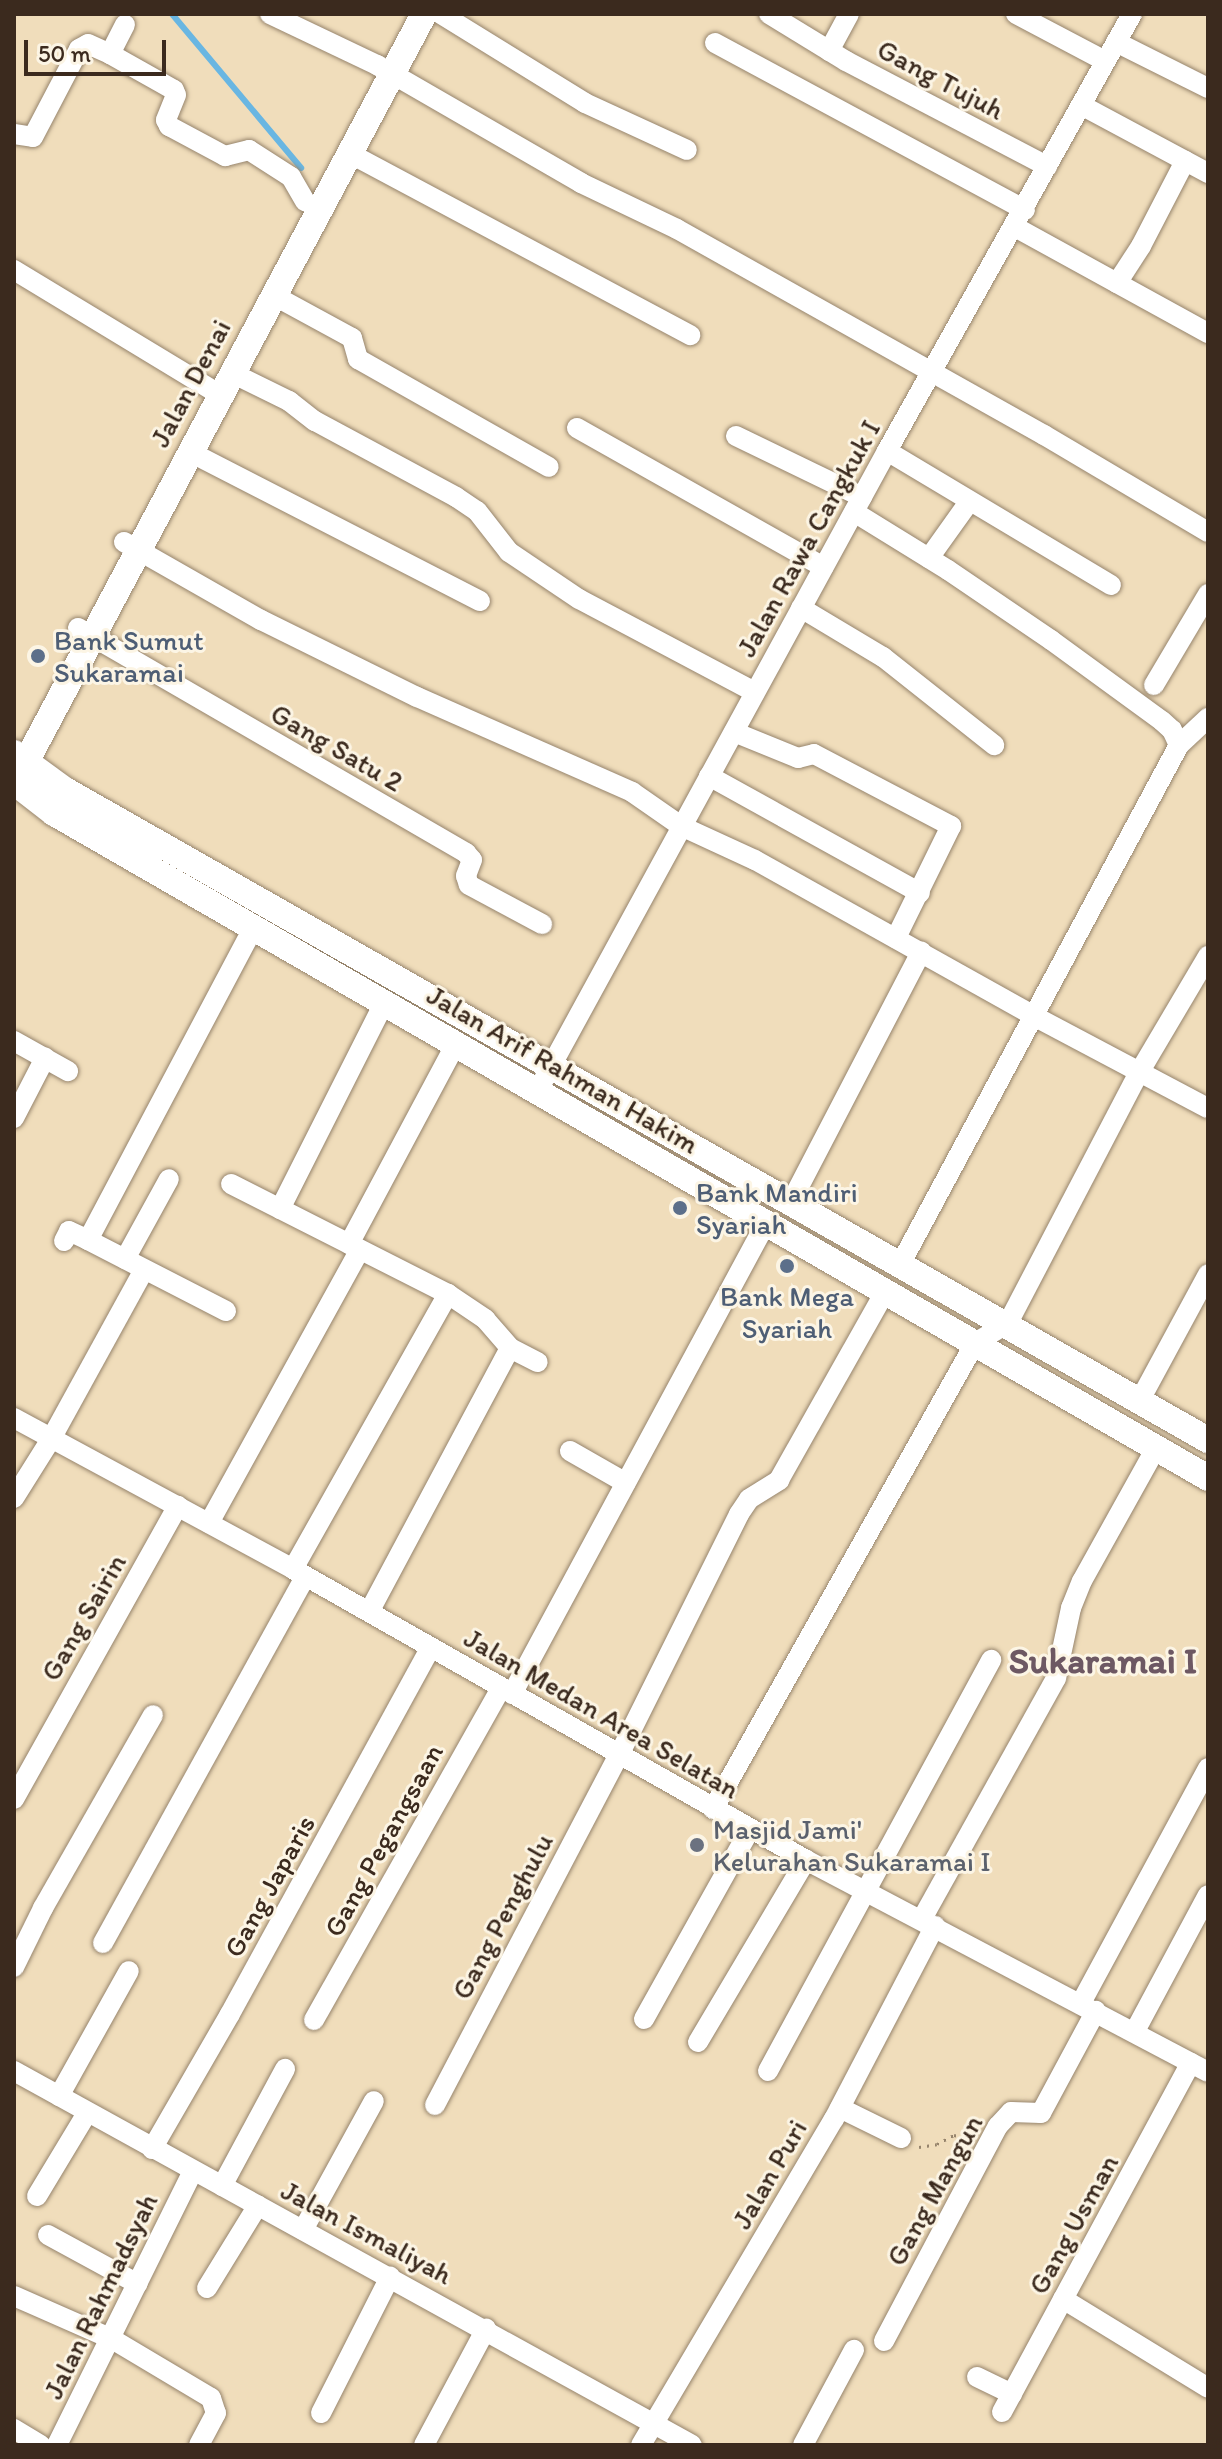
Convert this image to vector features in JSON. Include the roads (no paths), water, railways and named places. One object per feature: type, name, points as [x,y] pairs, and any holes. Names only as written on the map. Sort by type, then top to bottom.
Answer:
[{"type":"main road","name":"Jalan Denai","points":[[131,546],[190,452],[219,385],[273,295],[312,205],[349,153],[405,14]]},
{"type":"main road","name":"Jalan Denai","points":[[16,769],[85,632],[384,70],[424,14]]},
{"type":"main road","name":"Jalan Arif Rahman Hakim","points":[[16,769],[54,813],[1208,1478]]},
{"type":"main road","name":"Jalan Arif Rahman Hakim","points":[[16,769],[65,790],[792,1200],[1208,1440]]},
{"type":"street","points":[[270,14],[384,70],[581,183],[677,229],[932,375],[1044,435],[1208,532]]},
{"type":"street","points":[[441,14],[585,103],[687,150]]},
{"type":"street","name":"Gang Tujuh","points":[[769,14],[809,35],[829,51],[1047,166]]},
{"type":"street","points":[[829,51],[849,14]]},
{"type":"street","points":[[1016,14],[1105,61]]},
{"type":"street","name":"Jalan Rawa Cangkuk I","points":[[537,1092],[887,451],[1132,14]]},
{"type":"street","points":[[110,54],[125,25]]},
{"type":"street","points":[[1116,42],[1208,88]]},
{"type":"street","points":[[715,43],[1020,218],[1117,283],[1208,333]]},
{"type":"street","points":[[14,134],[33,137],[79,49],[88,44],[174,90],[176,95],[166,120],[169,126],[225,156],[249,150],[294,180],[312,205]]},
{"type":"street","points":[[1081,105],[1208,173]]},
{"type":"street","points":[[349,153],[690,335]]},
{"type":"street","points":[[1117,283],[1141,246],[1185,161]]},
{"type":"street","points":[[14,270],[219,385],[289,401],[315,421],[477,511],[509,552],[579,599],[755,692]]},
{"type":"street","points":[[273,295],[352,338],[358,359],[549,467]]},
{"type":"street","points":[[577,428],[824,567]]},
{"type":"street","points":[[736,436],[858,504],[929,558],[1162,721],[1172,730],[1179,745]]},
{"type":"street","points":[[887,451],[1111,585]]},
{"type":"street","points":[[190,452],[480,601]]},
{"type":"street","points":[[929,558],[969,502]]},
{"type":"street","points":[[131,546],[303,641],[417,697],[632,792],[681,826],[755,860],[1032,1015],[1208,1108]]},
{"type":"street","points":[[1154,685],[1208,594]]},
{"type":"street","points":[[801,608],[883,657],[994,745]]},
{"type":"street","name":"Gang Satu 2","points":[[85,632],[466,853],[472,860],[466,876],[469,885],[542,924]]},
{"type":"street","points":[[901,1263],[1179,745],[1208,718]]},
{"type":"street","points":[[734,732],[798,758],[814,754],[951,826],[896,938]]},
{"type":"street","points":[[709,776],[920,893]]},
{"type":"street","points":[[88,1240],[253,928]]},
{"type":"street","points":[[792,1200],[921,952]]},
{"type":"street","points":[[713,1809],[975,1343],[1008,1323],[1140,1071],[1208,956]]},
{"type":"street","points":[[280,1209],[385,1001]]},
{"type":"street","points":[[14,1041],[68,1071]]},
{"type":"street","points":[[209,1523],[456,1044]]},
{"type":"street","points":[[14,1118],[45,1058]]},
{"type":"street","points":[[125,1259],[169,1179]]},
{"type":"street","points":[[231,1184],[448,1294],[485,1319],[510,1348],[538,1362]]},
{"type":"street","name":"Gang Pegangsaan","points":[[314,2020],[626,1483],[766,1223]]},
{"type":"street","points":[[64,1241],[69,1231],[226,1311]]},
{"type":"street","points":[[14,1498],[51,1439],[144,1270]]},
{"type":"street","points":[[1140,1400],[1208,1274]]},
{"type":"street","name":"Gang Penghulu","points":[[435,2105],[620,1753],[739,1514],[749,1499],[779,1480],[886,1290]]},
{"type":"street","points":[[103,1943],[448,1294]]},
{"type":"street","points":[[369,1612],[510,1348]]},
{"type":"street","name":"Jalan Medan Area Selatan","points":[[14,1418],[369,1612],[806,1860],[1200,2068]]},
{"type":"street","name":"Jalan Puri","points":[[641,2445],[840,2108],[928,1922],[1056,1678],[1071,1608],[1082,1581],[1156,1448]]},
{"type":"street","points":[[570,1451],[626,1483]]},
{"type":"street","name":"Gang Sairin","points":[[14,1799],[21,1766],[178,1506]]},
{"type":"street","name":"Gang Japaris","points":[[152,2149],[230,2014],[431,1647]]},
{"type":"street","points":[[768,2071],[991,1660]]},
{"type":"street","points":[[15,1965],[43,1908],[153,1715]]},
{"type":"street","points":[[1088,2007],[1208,1768]]},
{"type":"street","points":[[644,2019],[750,1829]]},
{"type":"street","points":[[698,2042],[806,1860]]},
{"type":"street","points":[[1135,2031],[1208,1895]]},
{"type":"street","points":[[59,2096],[129,1971]]},
{"type":"street","name":"Gang Mangun","points":[[884,2341],[988,2145],[1011,2112],[1041,2113],[1045,2108],[1088,2007]]},
{"type":"street","name":"Gang Usman","points":[[977,2377],[1007,2403],[1063,2299],[1200,2068]]},
{"type":"street","points":[[222,2186],[285,2069]]},
{"type":"street","name":"Jalan Ismaliyah","points":[[14,2071],[692,2445]]},
{"type":"street","points":[[303,2230],[374,2101]]},
{"type":"street","points":[[840,2108],[901,2138]]},
{"type":"street","points":[[37,2196],[87,2113]]},
{"type":"street","name":"Jalan Rahmadsyah","points":[[57,2445],[193,2171]]},
{"type":"street","points":[[207,2288],[258,2205]]},
{"type":"street","points":[[48,2235],[138,2284]]},
{"type":"street","points":[[321,2413],[390,2277]]},
{"type":"street","points":[[14,2296],[112,2339],[211,2398],[216,2413],[199,2445]]},
{"type":"street","points":[[1063,2299],[1208,2388]]},
{"type":"street","points":[[424,2445],[486,2329]]},
{"type":"street","points":[[803,2445],[854,2350]]},
{"type":"street","points":[[14,2429],[41,2445]]},
{"type":"waterway","points":[[172,14],[301,168]]},
{"type":"place","name":"Bank Sumut Sukaramai","points":[[38,656]]},
{"type":"place","name":"Bank Mandiri Syariah","points":[[680,1208]]},
{"type":"place","name":"Bank Mega Syariah","points":[[787,1266]]},
{"type":"place","name":"Masjid Jami' Kelurahan Sukaramai I","points":[[697,1845]]},
{"type":"district","name":"Sukaramai I","points":[[1103,1661]]}]
